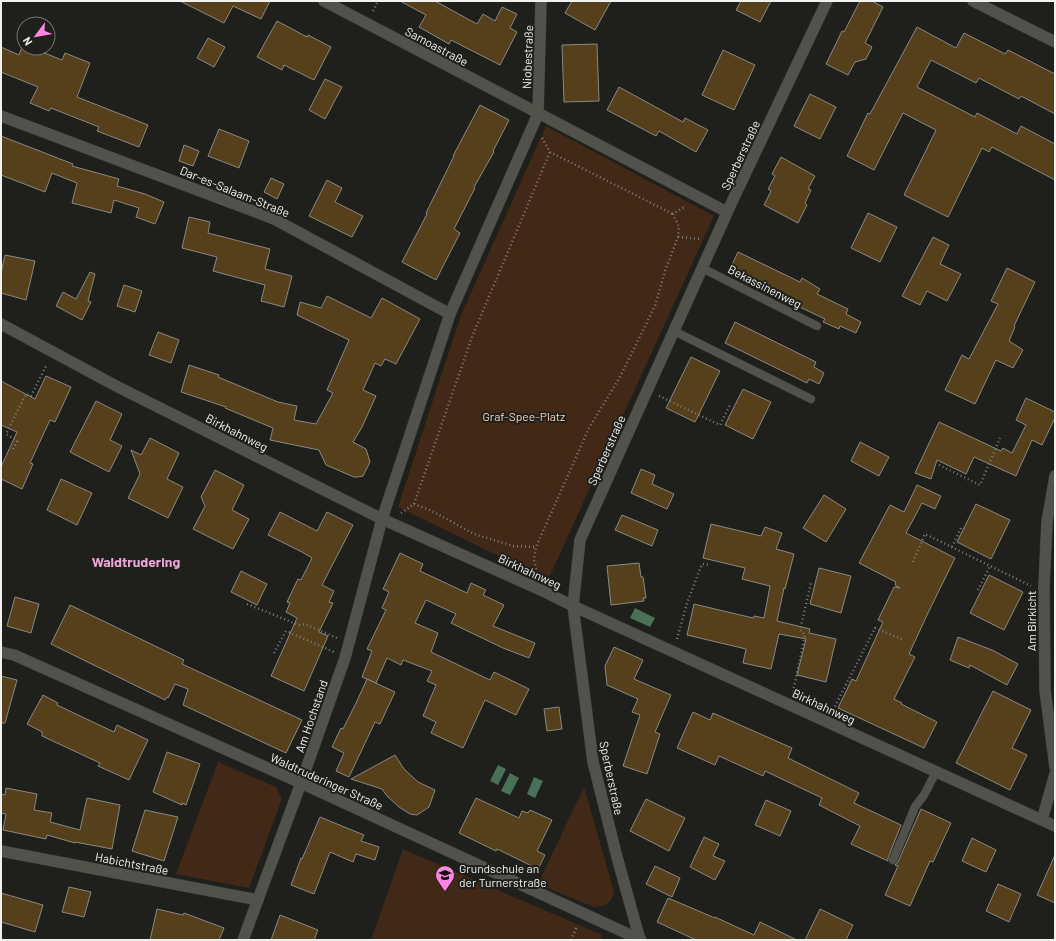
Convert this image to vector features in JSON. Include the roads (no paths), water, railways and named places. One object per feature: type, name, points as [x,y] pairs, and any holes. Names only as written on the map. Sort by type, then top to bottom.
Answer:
[{"type":"street","name":"Samoastraße","points":[[324,1],[537,116]]},
{"type":"street","name":"Niobestraße","points":[[537,116],[541,1]]},
{"type":"street","name":"Sperberstraße","points":[[640,940],[593,762],[573,606],[580,540],[727,212],[827,1]]},
{"type":"street","points":[[973,1],[1054,39]]},
{"type":"street","name":"Dar-es-Salaam-Straße","points":[[1,116],[274,218],[450,314]]},
{"type":"street","points":[[382,519],[450,314],[537,116],[727,212]]},
{"type":"street","name":"Birkhahnweg","points":[[1,324],[118,387],[382,519],[543,591],[1055,826]]},
{"type":"street","name":"Am Birkicht","points":[[1055,476],[1047,522],[1044,592],[1045,690],[1055,767]]},
{"type":"street","name":"Am Hochstand","points":[[243,940],[345,658],[382,519]]},
{"type":"street","name":"Waldtruderinger Straße","points":[[1,652],[14,655],[301,783],[640,940]]},
{"type":"street","points":[[1042,820],[1055,774]]},
{"type":"street","name":"Habichtstraße","points":[[1,851],[258,900]]},
{"type":"lane","name":"Bekassinenweg","points":[[702,268],[817,326]]},
{"type":"lane","points":[[674,331],[811,399]]},
{"type":"lane","points":[[893,860],[915,807],[924,796],[936,772]]},
{"type":"place","name":"Grundschule an der Turnerstraße","points":[[445,892]]},
{"type":"district","name":"Waldtrudering","points":[[136,561]]},
{"type":"park label","name":"Graf-Spee-Platz","points":[[524,416]]}]
